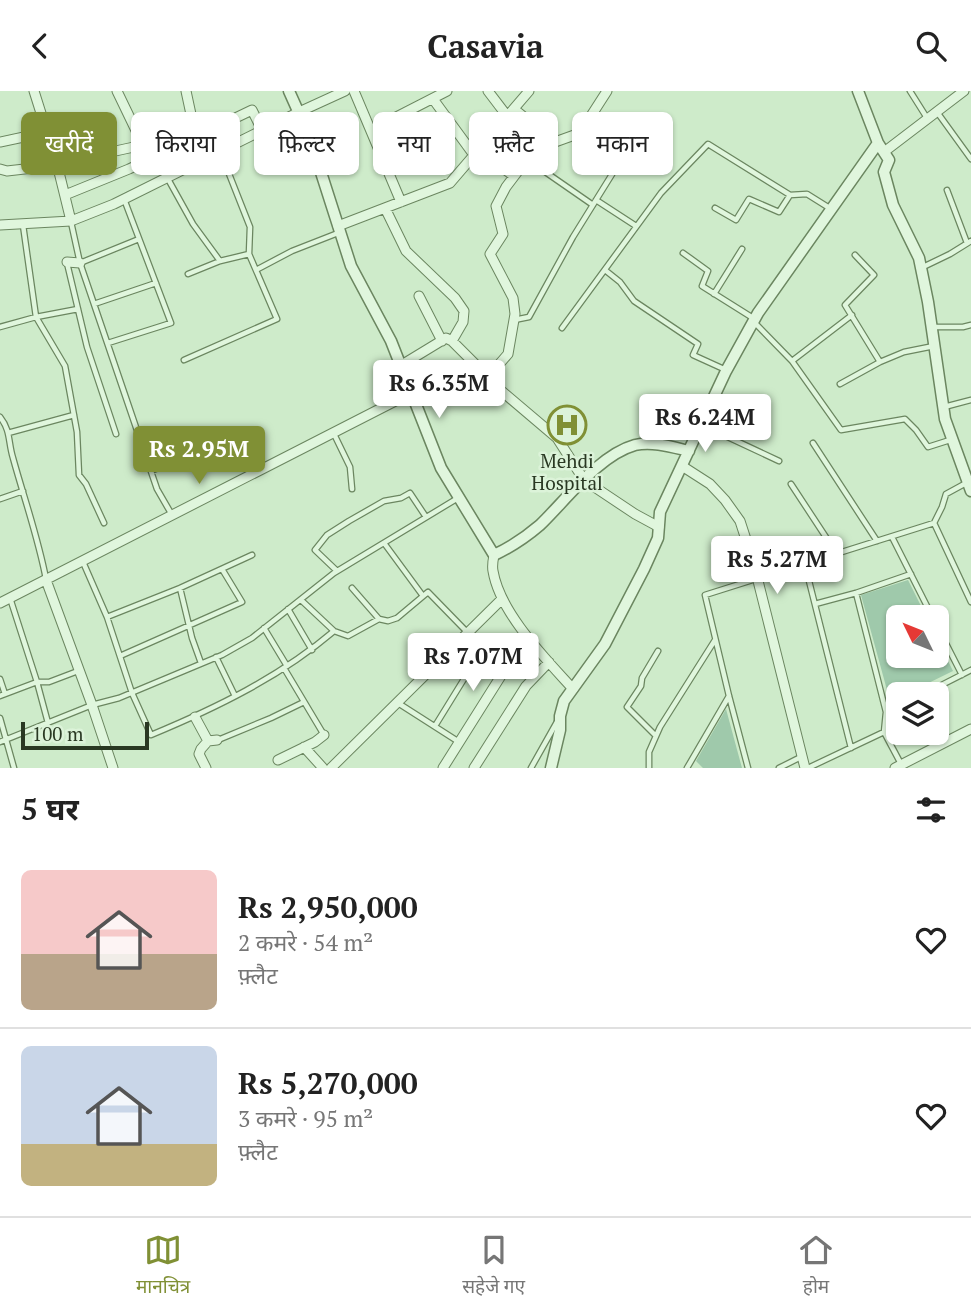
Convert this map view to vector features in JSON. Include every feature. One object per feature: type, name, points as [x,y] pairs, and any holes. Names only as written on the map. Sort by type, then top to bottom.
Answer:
[{"type":"street","points":[[34,91],[41,112]]},
{"type":"street","points":[[117,91],[131,120]]},
{"type":"street","points":[[186,91],[190,112]]},
{"type":"street","points":[[289,91],[299,112],[345,91]]},
{"type":"street","points":[[354,91],[401,202]]},
{"type":"street","points":[[371,130],[447,91]]},
{"type":"street","points":[[488,91],[509,112]]},
{"type":"street","points":[[511,112],[529,91]]},
{"type":"street","points":[[558,141],[580,134],[607,91]]},
{"type":"street","points":[[858,91],[889,160],[884,172],[893,205],[919,258],[945,419],[970,484]]},
{"type":"street","points":[[551,768],[565,701],[605,644],[644,569],[658,538],[660,512],[726,371],[754,320],[831,210],[881,147],[928,119],[964,91]]},
{"type":"street","points":[[433,99],[469,144]]},
{"type":"street","points":[[240,116],[252,110],[254,114]]},
{"type":"street","points":[[0,142],[21,138]]},
{"type":"street","points":[[339,229],[450,183],[469,161]]},
{"type":"street","points":[[65,195],[131,168]]},
{"type":"street","points":[[0,169],[21,169]]},
{"type":"street","points":[[60,175],[71,222]]},
{"type":"street","points":[[0,225],[71,222],[173,175]]},
{"type":"street","points":[[322,175],[351,266],[391,341],[441,468],[494,555],[492,569],[502,599],[529,638],[573,689]]},
{"type":"street","points":[[488,377],[508,354],[515,314],[513,298],[490,254],[503,234],[496,207],[514,176]]},
{"type":"street","points":[[385,208],[406,251],[455,298],[464,311],[463,322],[447,341],[400,366]]},
{"type":"street","points":[[67,263],[80,263]]},
{"type":"street","points":[[419,296],[447,341],[557,438],[584,480],[659,527]]},
{"type":"street","points":[[0,603],[411,393]]},
{"type":"street","points":[[494,555],[537,527],[615,453],[637,444],[662,445],[689,451]]},
{"type":"street","points":[[682,466],[710,484],[740,521],[758,580],[806,768]]},
{"type":"street","points":[[46,580],[113,768]]},
{"type":"street","points":[[331,768],[502,599]]},
{"type":"street","points":[[443,768],[516,652],[529,638]]},
{"type":"street","points":[[474,768],[526,686],[549,662]]},
{"type":"street","points":[[195,717],[212,741],[199,754],[206,768]]},
{"type":"street","points":[[898,766],[971,729]]},
{"type":"street","points":[[278,760],[315,742],[324,734]]},
{"type":"street","points":[[304,747],[323,768]]},
{"type":"lane","points":[[910,91],[928,119]]},
{"type":"lane","points":[[937,112],[969,151],[971,159]]},
{"type":"lane","points":[[562,328],[661,193],[708,144],[790,195],[807,194],[831,210]]},
{"type":"lane","points":[[184,360],[277,319],[249,254],[250,227],[229,175]]},
{"type":"lane","points":[[552,175],[636,226]]},
{"type":"lane","points":[[514,321],[528,317],[612,175]]},
{"type":"lane","points":[[167,178],[193,224],[219,261]]},
{"type":"lane","points":[[921,268],[969,242],[947,190]]},
{"type":"lane","points":[[715,208],[736,220],[749,199],[779,212],[790,195]]},
{"type":"lane","points":[[108,342],[171,323],[124,199]]},
{"type":"lane","points":[[71,222],[80,263],[157,489],[173,516]]},
{"type":"lane","points":[[23,224],[36,317],[65,366],[77,432],[79,475],[104,523]]},
{"type":"lane","points":[[256,270],[339,229]]},
{"type":"lane","points":[[80,263],[139,239]]},
{"type":"lane","points":[[714,294],[743,249]]},
{"type":"lane","points":[[682,253],[708,271],[702,286],[754,320],[792,362],[841,430],[905,419],[929,447],[952,439]]},
{"type":"lane","points":[[188,274],[219,261],[249,254]]},
{"type":"lane","points":[[855,255],[874,275],[845,305],[880,362]]},
{"type":"lane","points":[[67,263],[88,347],[116,434]]},
{"type":"lane","points":[[604,270],[620,282],[634,301],[698,344],[693,355],[726,371]]},
{"type":"lane","points":[[94,304],[156,283]]},
{"type":"lane","points":[[0,327],[78,309]]},
{"type":"lane","points":[[792,362],[852,315]]},
{"type":"lane","points":[[932,327],[971,325]]},
{"type":"lane","points":[[840,384],[904,352],[935,346]]},
{"type":"lane","points":[[943,407],[971,400]]},
{"type":"lane","points":[[8,432],[74,415]]},
{"type":"lane","points":[[0,417],[8,432],[40,547],[46,580]]},
{"type":"lane","points":[[701,425],[779,461]]},
{"type":"lane","points":[[333,433],[351,467],[352,489]]},
{"type":"lane","points":[[813,443],[877,541]]},
{"type":"lane","points":[[151,471],[201,450]]},
{"type":"lane","points":[[790,484],[837,554]]},
{"type":"lane","points":[[748,768],[705,595],[933,523],[946,493],[970,484]]},
{"type":"lane","points":[[0,499],[23,491]]},
{"type":"lane","points":[[337,571],[315,550],[327,535],[349,521],[384,501],[401,498],[410,493],[426,517]]},
{"type":"lane","points":[[0,742],[92,705],[132,693],[216,657],[252,638],[337,571],[459,497]]},
{"type":"lane","points":[[933,523],[971,602]]},
{"type":"lane","points":[[892,537],[926,605]]},
{"type":"lane","points":[[384,543],[423,596]]},
{"type":"lane","points":[[107,617],[253,555]]},
{"type":"lane","points":[[83,561],[107,617],[132,693],[151,735],[195,717],[259,684],[334,631]]},
{"type":"lane","points":[[805,565],[851,748]]},
{"type":"lane","points":[[120,656],[242,602],[222,569]]},
{"type":"lane","points":[[815,604],[911,574]]},
{"type":"lane","points":[[180,588],[201,663]]},
{"type":"lane","points":[[352,588],[379,619],[388,621],[397,618],[428,592],[467,633]]},
{"type":"lane","points":[[856,593],[886,712],[884,732],[898,766]]},
{"type":"lane","points":[[10,598],[48,723]]},
{"type":"lane","points":[[300,600],[334,631],[348,636],[379,619]]},
{"type":"lane","points":[[288,609],[312,649]]},
{"type":"lane","points":[[264,628],[324,734]]},
{"type":"lane","points":[[649,768],[649,752],[656,737],[715,639]]},
{"type":"lane","points":[[949,650],[962,675]]},
{"type":"lane","points":[[656,737],[627,707],[658,651]]},
{"type":"lane","points":[[216,657],[235,696]]},
{"type":"lane","points":[[435,726],[472,666]]},
{"type":"lane","points":[[0,679],[2,695],[37,682],[49,682],[79,670]]},
{"type":"lane","points":[[948,682],[971,670]]},
{"type":"lane","points":[[695,768],[688,765],[729,696]]},
{"type":"lane","points":[[212,741],[304,702]]},
{"type":"lane","points":[[397,702],[459,742]]},
{"type":"lane","points":[[531,768],[560,716]]},
{"type":"lane","points":[[0,718],[14,768]]},
{"type":"lane","points":[[806,768],[884,732]]},
{"type":"lane","points":[[779,768],[802,757]]},
{"type":"green space","points":[[908,580],[920,605],[886,605],[886,669],[948,669],[949,663],[953,671],[931,682],[886,682],[886,686],[861,595]]},
{"type":"green space","points":[[726,709],[742,768],[703,768],[696,761]]},
{"type":"place","name":"Mehdi Hospital","points":[[567,425]]}]
